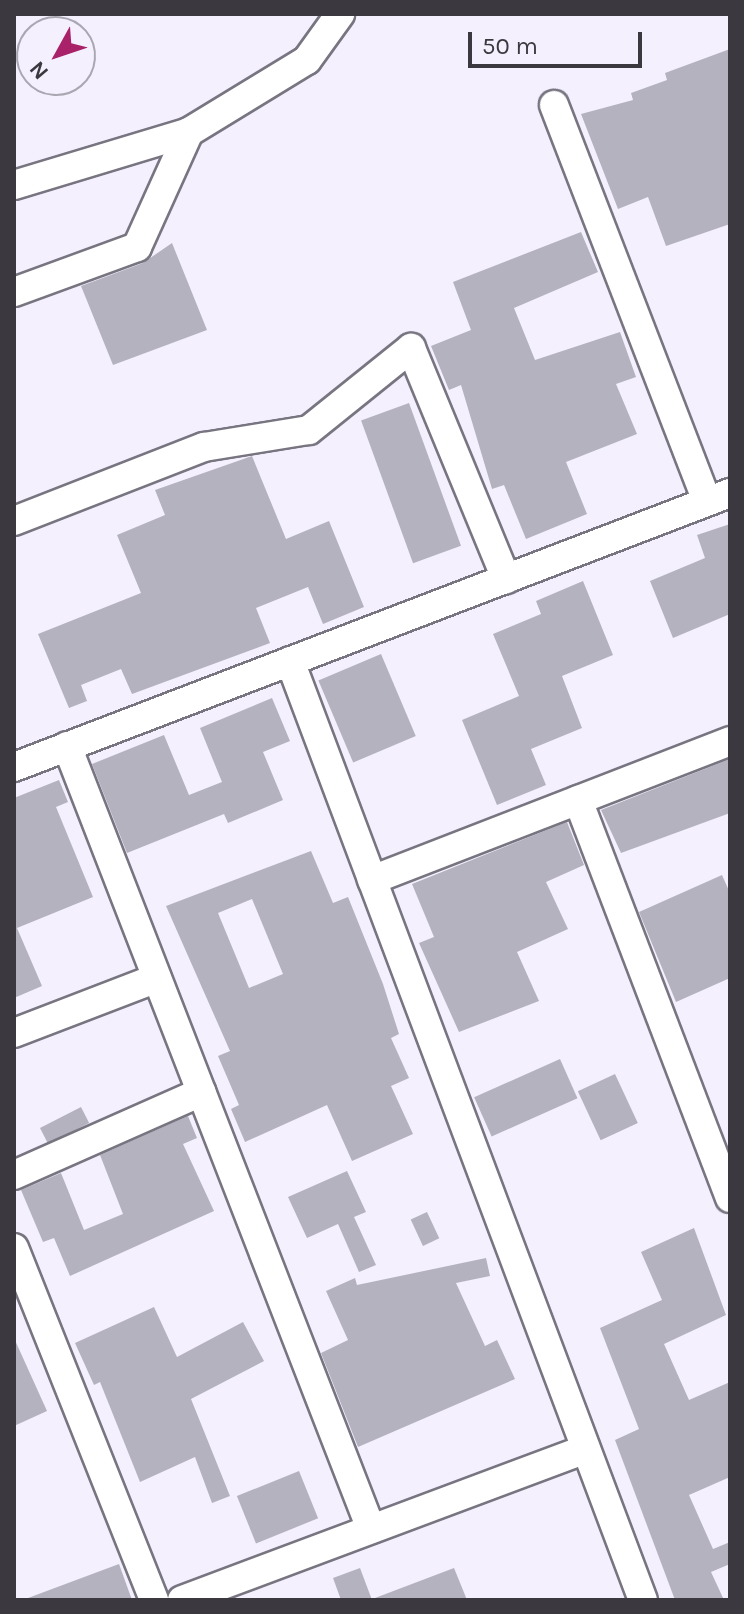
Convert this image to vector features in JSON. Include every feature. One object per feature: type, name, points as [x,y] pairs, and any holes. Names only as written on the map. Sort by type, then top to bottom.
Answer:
[{"type":"street","points":[[14,185],[189,132],[307,60],[340,14]]},
{"type":"street","points":[[14,767],[718,497],[554,105]]},
{"type":"street","points":[[14,292],[137,247],[189,132]]},
{"type":"street","points":[[14,521],[204,447],[309,430],[411,348],[506,579]]},
{"type":"street","points":[[290,661],[643,1600]]},
{"type":"street","points":[[372,880],[730,741]]},
{"type":"street","points":[[67,746],[371,1529]]},
{"type":"street","points":[[578,800],[730,1198]]},
{"type":"street","points":[[14,1033],[157,978]]},
{"type":"street","points":[[14,1175],[201,1092]]},
{"type":"street","points":[[14,1248],[154,1600]]},
{"type":"street","points":[[182,1600],[586,1449]]},
{"type":"building","points":[[730,49],[730,224],[666,246],[648,197],[618,209],[581,114],[633,100],[631,93],[667,80],[665,73]]},
{"type":"building","points":[[581,232],[598,272],[514,308],[535,360],[620,332],[636,377],[616,384],[637,434],[566,462],[587,514],[526,539],[504,485],[492,489],[461,385],[449,390],[431,346],[471,330],[453,282]]},
{"type":"building","points":[[172,243],[207,330],[113,365],[81,286],[143,263]]},
{"type":"building","points":[[409,403],[461,546],[413,563],[361,420]]},
{"type":"building","points":[[252,456],[286,539],[329,521],[364,607],[323,624],[308,587],[256,608],[270,643],[132,694],[121,669],[81,685],[87,701],[69,708],[38,634],[141,593],[117,535],[165,515],[155,490]]},
{"type":"building","points":[[730,524],[730,614],[673,638],[650,581],[705,558],[697,535]]},
{"type":"building","points":[[583,581],[613,655],[562,676],[582,728],[531,749],[546,785],[497,805],[462,720],[519,696],[493,634],[541,614],[536,601]]},
{"type":"building","points":[[381,654],[416,736],[353,762],[318,681]]},
{"type":"building","points":[[272,698],[290,741],[263,752],[283,800],[228,823],[224,814],[127,853],[92,764],[164,735],[189,795],[222,782],[200,728]]},
{"type":"building","points":[[730,759],[730,813],[621,853],[601,810]]},
{"type":"building","points":[[59,780],[68,802],[56,807],[93,897],[17,928],[42,986],[14,998],[14,798]]},
{"type":"building","points":[[567,822],[584,865],[546,882],[568,929],[517,952],[539,1001],[459,1032],[419,943],[434,937],[412,884]]},
{"type":"building","points":[[311,851],[333,903],[348,897],[383,984],[399,1034],[391,1038],[409,1078],[391,1086],[413,1134],[352,1161],[327,1105],[245,1142],[231,1109],[239,1105],[218,1056],[230,1051],[166,906]],"holes":[[[252,899],[283,974],[249,988],[218,913]]]},
{"type":"building","points":[[722,875],[730,893],[730,978],[676,1002],[639,912]]},
{"type":"building","points":[[560,1059],[577,1098],[492,1137],[474,1097]]},
{"type":"building","points":[[615,1074],[638,1123],[601,1140],[578,1091]]},
{"type":"building","points":[[81,1107],[89,1123],[48,1144],[40,1128]]},
{"type":"building","points":[[188,1116],[197,1138],[183,1144],[214,1211],[70,1276],[54,1238],[43,1242],[21,1190],[61,1173],[84,1230],[123,1214],[100,1155]]},
{"type":"building","points":[[347,1171],[366,1212],[354,1217],[376,1265],[359,1272],[338,1224],[307,1238],[288,1197]]},
{"type":"building","points":[[427,1212],[439,1238],[423,1246],[411,1220]]},
{"type":"building","points":[[694,1228],[726,1315],[664,1344],[689,1400],[730,1382],[730,1477],[689,1495],[713,1549],[730,1542],[730,1564],[711,1572],[724,1600],[675,1600],[615,1440],[639,1429],[600,1328],[662,1300],[641,1252]]},
{"type":"building","points":[[486,1258],[490,1276],[456,1283],[485,1346],[497,1340],[515,1379],[358,1447],[321,1353],[348,1340],[326,1291],[355,1278],[357,1285]]},
{"type":"building","points":[[154,1307],[177,1357],[243,1322],[264,1361],[191,1399],[230,1496],[212,1503],[195,1457],[140,1482],[100,1382],[94,1385],[75,1343]]},
{"type":"building","points":[[14,1338],[47,1411],[14,1426]]},
{"type":"building","points":[[299,1471],[318,1518],[256,1543],[237,1496]]},
{"type":"building","points":[[119,1564],[132,1600],[28,1598]]},
{"type":"building","points":[[360,1568],[372,1600],[341,1600],[333,1578]]},
{"type":"building","points":[[454,1568],[467,1600],[375,1600],[375,1598]]}]
